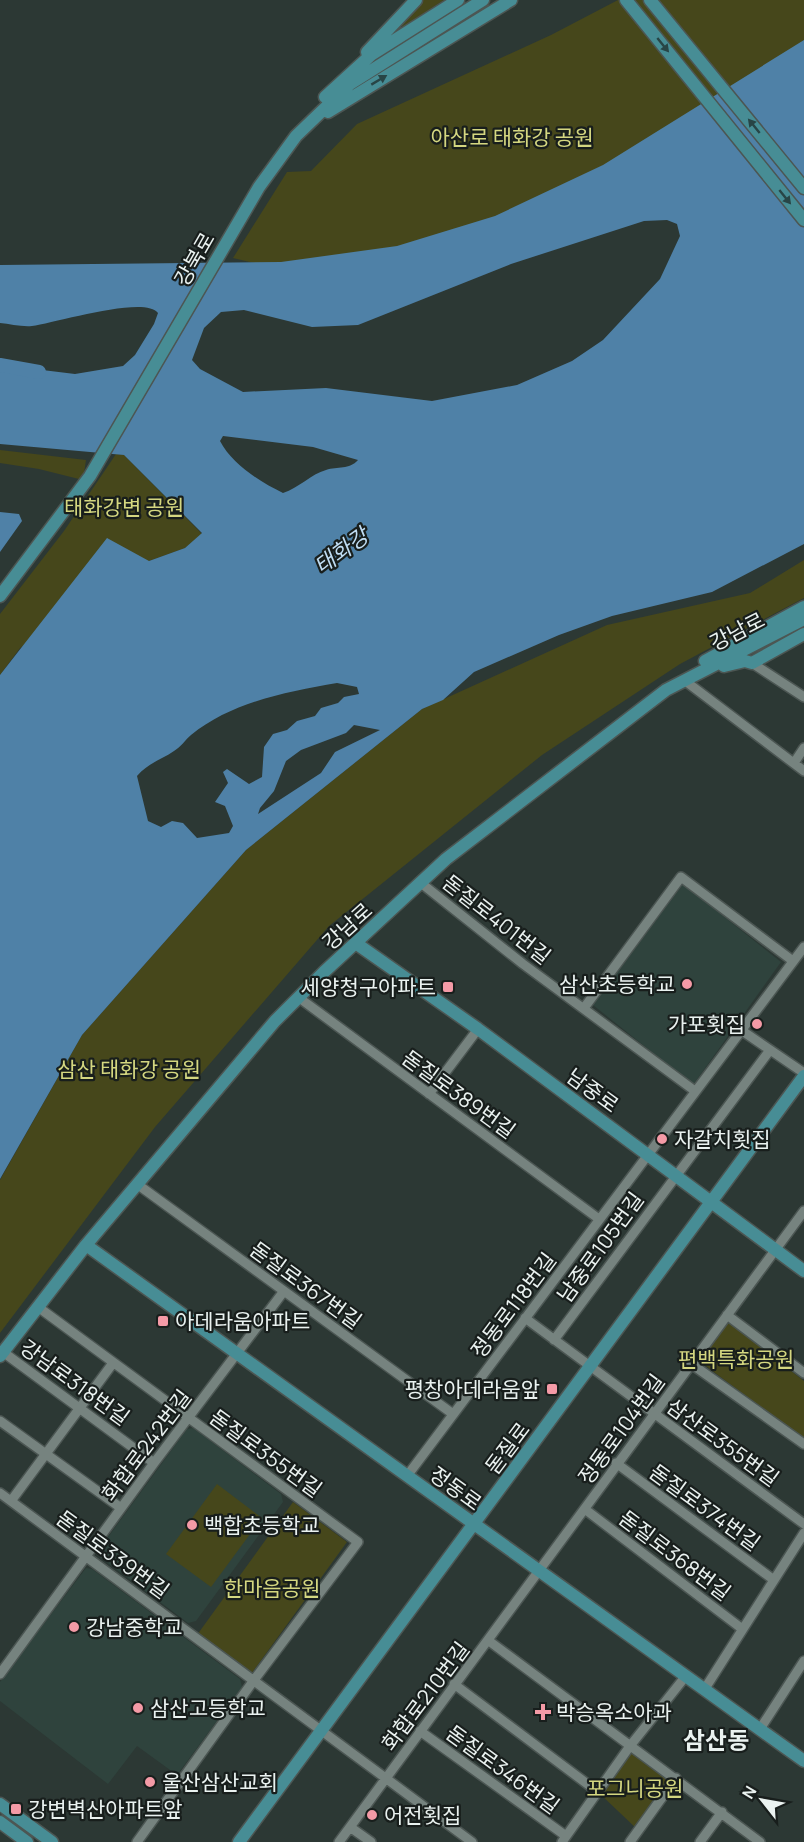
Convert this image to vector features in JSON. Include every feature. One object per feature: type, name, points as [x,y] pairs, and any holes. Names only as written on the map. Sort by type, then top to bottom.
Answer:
[{"type":"main road","points":[[296,136],[346,75],[416,0]]},
{"type":"main road","points":[[346,75],[382,47],[458,0]]},
{"type":"main road","name":"강북로","points":[[0,596],[90,476],[259,187],[284,150],[350,84],[483,0]]},
{"type":"main road","points":[[296,136],[340,104],[511,0]]},
{"type":"main road","points":[[626,0],[804,220]]},
{"type":"main road","points":[[650,0],[804,188]]},
{"type":"main road","points":[[641,707],[699,664],[804,607]]},
{"type":"main road","name":"강남로","points":[[2,1354],[86,1245],[298,997],[421,883],[471,838],[641,707],[684,680],[804,620]]},
{"type":"main road","points":[[702,671],[739,662],[752,663],[804,634]]},
{"type":"main road","name":"남중로","points":[[357,944],[478,1029],[804,1270]]},
{"type":"main road","name":"돋질로","points":[[239,1842],[713,1202],[804,1075]]},
{"type":"main road","name":"정동로","points":[[86,1245],[804,1761]]},
{"type":"main road","points":[[0,1804],[52,1842]]},
{"type":"main road","points":[[0,1822],[27,1842]]},
{"type":"street","points":[[752,663],[804,697]]},
{"type":"street","points":[[684,680],[804,771]]},
{"type":"street","points":[[794,763],[804,748]]},
{"type":"street","points":[[584,1008],[681,877],[793,961]]},
{"type":"street","name":"돋질로401번길","points":[[421,883],[695,1091]]},
{"type":"street","name":"정동로118번길","points":[[407,1476],[804,947]]},
{"type":"street","name":"돋질로389번길","points":[[298,997],[599,1219]]},
{"type":"street","points":[[429,1094],[478,1029]]},
{"type":"street","points":[[741,1030],[804,1075]]},
{"type":"street","name":"남중로105번길","points":[[554,1340],[770,1050]]},
{"type":"street","name":"돋질로367번길","points":[[137,1184],[453,1414]]},
{"type":"street","name":"정동로104번길","points":[[540,1572],[586,1510],[616,1463],[804,1210]]},
{"type":"street","name":"화합로242번길","points":[[0,1674],[154,1463],[284,1292]]},
{"type":"street","name":"돋질로355번길","points":[[38,1307],[358,1542],[254,1680]]},
{"type":"street","points":[[727,1315],[804,1373]]},
{"type":"street","name":"삼산로355번길","points":[[525,1318],[804,1524]]},
{"type":"street","name":"강남로318번길","points":[[2,1354],[154,1463]]},
{"type":"street","points":[[11,1501],[113,1363]]},
{"type":"street","points":[[690,1363],[804,1444]]},
{"type":"street","points":[[0,1421],[121,1508]]},
{"type":"street","name":"돋질로374번길","points":[[616,1463],[774,1580]]},
{"type":"street","name":"돋질로339번길","points":[[0,1493],[472,1842]]},
{"type":"street","name":"돋질로368번길","points":[[586,1510],[741,1628]]},
{"type":"street","points":[[704,1690],[741,1628],[804,1533]]},
{"type":"street","name":"화합로210번길","points":[[339,1842],[454,1684],[540,1572]]},
{"type":"street","points":[[489,1641],[760,1842]]},
{"type":"street","points":[[760,1729],[803,1666]]},
{"type":"street","points":[[564,1839],[630,1746],[685,1677]]},
{"type":"street","points":[[137,1842],[254,1680]]},
{"type":"street","points":[[454,1684],[598,1792]]},
{"type":"street","name":"돋질로346번길","points":[[420,1731],[564,1839]]},
{"type":"street","points":[[630,1842],[676,1778]]},
{"type":"street","points":[[700,1842],[722,1812]]},
{"type":"street","points":[[350,1827],[371,1842]]},
{"type":"shaded area","name":"삼산초등학교","points":[[683,884],[781,962],[693,1085],[593,1005]]},
{"type":"shaded area","name":"백합초등학교","points":[[193,1428],[281,1494],[283,1502],[196,1621],[188,1623],[100,1557],[100,1548],[187,1429]]},
{"type":"shaded area","name":"삼산고등학교","points":[[86,1568],[92,1569],[240,1679],[242,1687],[177,1775],[137,1746],[108,1784],[0,1701],[0,1682]]},
{"type":"green space","points":[[422,0],[444,0],[403,27],[398,24]]},
{"type":"green space","name":"아산로 태화강 공원","points":[[618,0],[804,0],[804,50],[542,207],[411,249],[279,269],[233,258],[287,172],[311,171],[357,124],[551,35]]},
{"type":"green space","points":[[0,450],[86,460],[83,480],[39,469],[0,463]]},
{"type":"green space","name":"태화강변 공원","points":[[116,454],[124,455],[202,534],[185,548],[149,561],[20,648],[0,675],[0,614],[64,531]]},
{"type":"green space","name":"삼산 태화강 공원","points":[[804,560],[804,598],[680,664],[542,755],[329,926],[155,1127],[0,1333],[0,1180],[82,1035],[246,850],[422,709],[607,625],[750,593]]},
{"type":"green space","name":"편백특화공원","points":[[726,1324],[731,1324],[804,1381],[804,1439],[703,1364],[702,1358]]},
{"type":"green space","points":[[217,1484],[262,1518],[211,1587],[166,1554]]},
{"type":"green space","name":"한마음공원","points":[[293,1502],[347,1542],[251,1674],[197,1635]]},
{"type":"green space","name":"포그니공원","points":[[630,1746],[676,1778],[639,1831],[598,1792]]},
{"type":"water","name":"태화강","points":[[804,40],[804,544],[712,592],[612,616],[559,635],[474,672],[443,700],[422,709],[246,850],[82,1035],[0,1179],[0,675],[107,538],[149,561],[185,548],[202,533],[124,455],[0,444],[0,371],[11,373],[26,368],[75,374],[123,366],[135,355],[158,313],[150,308],[118,308],[32,326],[0,323],[0,265],[281,262],[397,246],[495,216],[603,165]],"holes":[[[667,220],[677,224],[680,236],[660,279],[603,340],[572,361],[517,385],[432,401],[326,388],[243,392],[200,369],[192,360],[204,328],[221,312],[244,310],[312,327],[358,325],[511,264],[644,221]],[[223,436],[313,447],[358,460],[347,467],[321,472],[283,493],[247,472],[220,441]],[[337,683],[357,687],[359,694],[344,697],[338,703],[321,708],[315,716],[297,721],[287,730],[273,734],[264,747],[262,777],[249,784],[227,769],[223,772],[228,783],[215,802],[225,806],[233,826],[229,833],[197,838],[183,823],[172,821],[161,827],[148,821],[137,776],[176,749],[191,735],[224,714],[279,695]],[[354,725],[380,730],[335,752],[321,773],[258,814],[274,791],[286,761],[301,750],[346,733]]]},
{"type":"water","points":[[0,512],[19,514],[22,521],[0,552]]},
{"type":"waterway","points":[[0,365],[39,372]]},
{"type":"place","name":"삼산초등학교","points":[[687,984]]},
{"type":"place","name":"세양청구아파트","points":[[448,987]]},
{"type":"place","name":"가포횟집","points":[[757,1024]]},
{"type":"place","name":"자갈치횟집","points":[[662,1139]]},
{"type":"place","name":"아데라움아파트","points":[[163,1321]]},
{"type":"place","name":"평창아데라움앞","points":[[552,1389]]},
{"type":"place","name":"백합초등학교","points":[[192,1525]]},
{"type":"place","name":"강남중학교","points":[[74,1627]]},
{"type":"place","name":"삼산고등학교","points":[[138,1708]]},
{"type":"place","name":"박승옥소아과","points":[[543,1712]]},
{"type":"place","name":"울산삼산교회","points":[[150,1782]]},
{"type":"place","name":"강변벽산아파트앞","points":[[16,1809]]},
{"type":"place","name":"어전횟집","points":[[372,1815]]},
{"type":"district","name":"삼산동","points":[[716,1739]]}]
